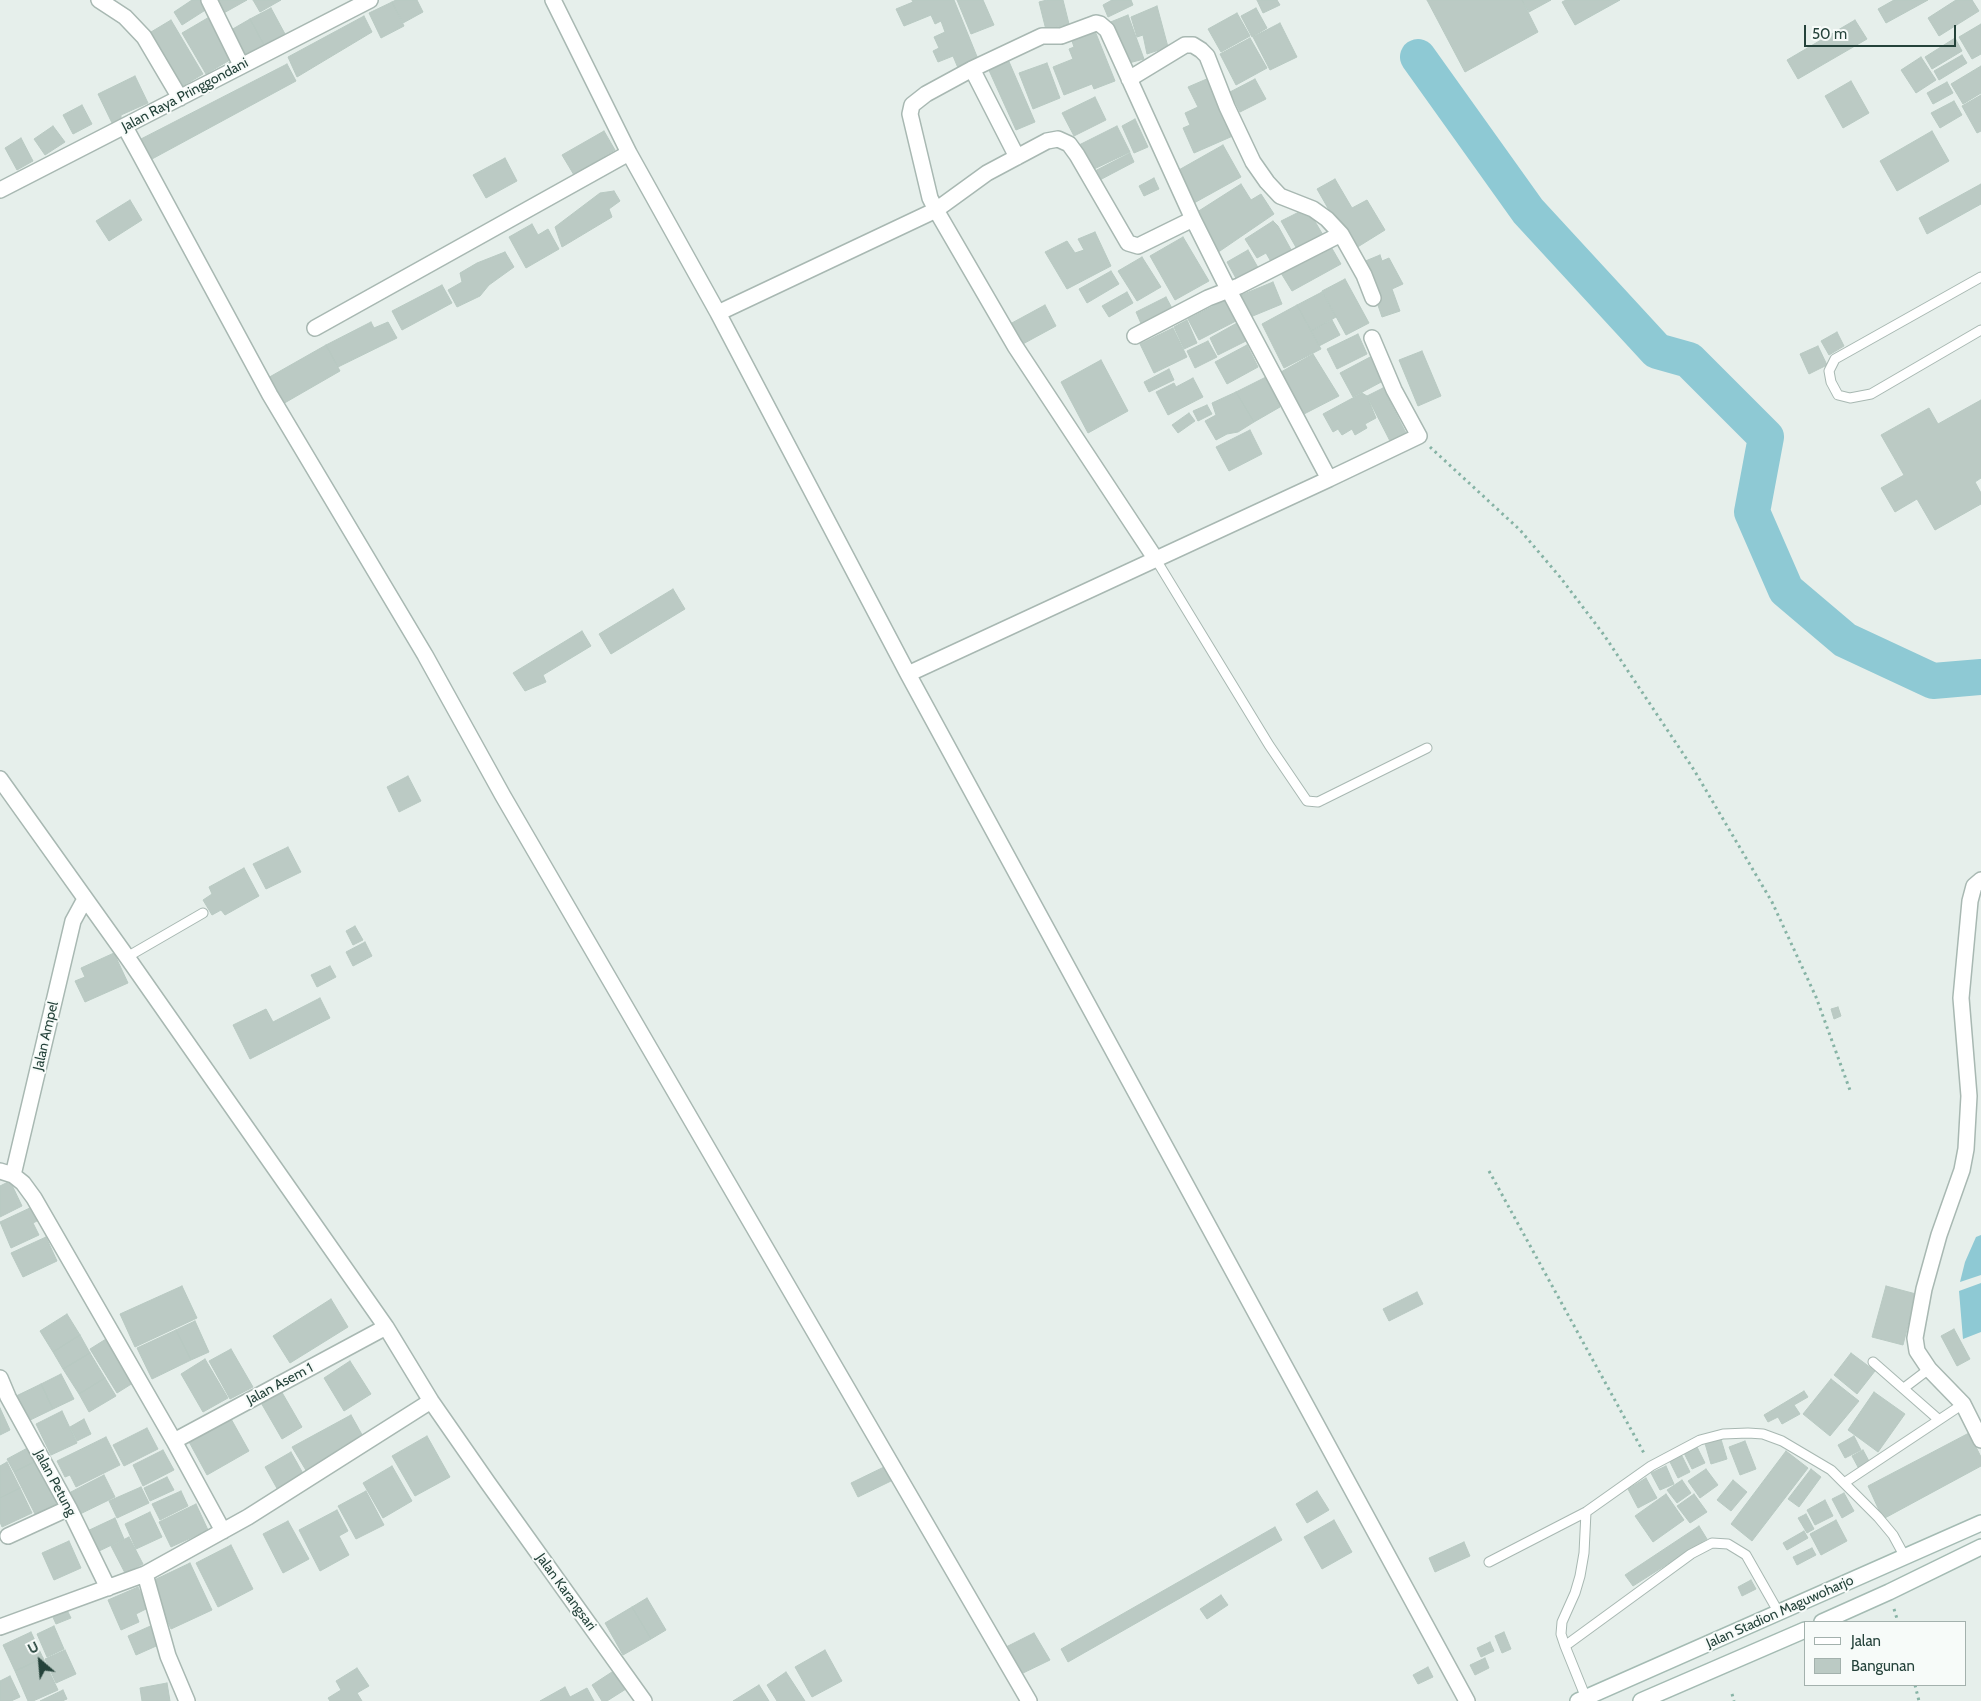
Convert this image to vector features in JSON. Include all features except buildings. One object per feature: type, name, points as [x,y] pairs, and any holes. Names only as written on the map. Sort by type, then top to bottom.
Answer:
[{"type":"street","points":[[99,0],[125,17],[144,37],[180,98]]},
{"type":"street","points":[[209,0],[241,65]]},
{"type":"street","name":"Jalan Raya Pringgondani","points":[[0,190],[370,0]]},
{"type":"street","points":[[553,0],[629,152],[718,313],[908,674],[1467,1701]]},
{"type":"street","points":[[1156,558],[1014,346],[936,210],[930,198],[910,114],[912,105],[926,94],[972,69],[1042,36],[1061,36],[1096,23],[1104,26],[1107,30],[1193,219],[1329,479]]},
{"type":"street","points":[[1129,78],[1182,46],[1193,45],[1207,56],[1230,115],[1253,162],[1280,196],[1313,209],[1327,219],[1341,234],[1364,275],[1373,298]]},
{"type":"street","points":[[972,69],[1017,157]]},
{"type":"street","points":[[125,127],[262,380],[425,655],[513,813],[1029,1701]]},
{"type":"street","points":[[718,313],[936,210],[987,173],[1047,141],[1058,139],[1069,144],[1126,241],[1134,246],[1138,246],[1193,219]]},
{"type":"street","points":[[315,328],[629,152]]},
{"type":"street","points":[[1135,336],[1194,304],[1239,286],[1341,234]]},
{"type":"street","points":[[908,674],[1418,436],[1394,390],[1372,338]]},
{"type":"street","name":"Jalan Karangsari","points":[[0,778],[386,1327],[431,1401],[488,1483],[644,1701]]},
{"type":"street","points":[[1981,880],[1974,886],[1970,900],[1960,998],[1975,1095],[1968,1126],[1962,1170],[1939,1235],[1924,1289],[1915,1338],[1917,1351],[1929,1369],[1963,1404],[1981,1440]]},
{"type":"street","name":"Jalan Ampel","points":[[7,1173],[73,921],[85,898]]},
{"type":"street","points":[[7,1173],[23,1183],[34,1198],[174,1441],[223,1531]]},
{"type":"street","name":"Jalan Asem 1","points":[[174,1441],[386,1327]]},
{"type":"street","name":"Jalan Petung","points":[[0,1378],[8,1397],[69,1508],[108,1588]]},
{"type":"street","points":[[0,1627],[145,1574],[248,1517],[431,1401]]},
{"type":"street","points":[[8,1536],[69,1508]]},
{"type":"street","name":"Jalan Stadion Maguwoharjo","points":[[1584,1700],[1981,1523]]},
{"type":"street","name":"Jalan Stadion Maguwoharjo","points":[[1824,1621],[1981,1547]]},
{"type":"street","points":[[145,1574],[168,1656],[187,1701]]},
{"type":"street","name":"Jalan Stadion Maguwoharjo","points":[[1642,1701],[1804,1630]]},
{"type":"lane","points":[[1981,277],[1835,359],[1829,371],[1831,382],[1838,395],[1844,397],[1850,398],[1871,394],[1981,330]]},
{"type":"lane","points":[[1156,558],[1269,745],[1307,801],[1318,802],[1427,748]]},
{"type":"lane","points":[[127,957],[202,914]]},
{"type":"lane","points":[[1873,1362],[1938,1419]]},
{"type":"lane","points":[[1904,1388],[1929,1369]]},
{"type":"lane","points":[[1844,1483],[1963,1404]]},
{"type":"lane","points":[[1489,1562],[1586,1512],[1651,1466],[1700,1440],[1723,1434],[1763,1434],[1782,1441],[1831,1470],[1878,1517],[1893,1535],[1905,1557]]},
{"type":"lane","points":[[1584,1700],[1565,1646],[1562,1622],[1575,1593],[1580,1576],[1584,1553],[1586,1512]]},
{"type":"lane","points":[[1565,1646],[1691,1554],[1712,1544],[1728,1544],[1746,1555],[1779,1613]]},
{"type":"path","points":[[1418,436],[1520,530],[1560,577],[1604,635],[1689,762],[1772,902],[1816,996],[1852,1093]]},
{"type":"path","points":[[1489,1171],[1651,1466]]},
{"type":"path","points":[[1915,1686],[1919,1701]]},
{"type":"path","points":[[1732,1694],[1734,1701]]},
{"type":"water","points":[[1981,1235],[1981,1275],[1960,1282],[1965,1262],[1976,1237]]},
{"type":"water","points":[[1981,1283],[1981,1332],[1963,1339],[1959,1291]]},
{"type":"waterway","points":[[1418,57],[1528,211],[1657,351],[1689,360],[1766,437],[1752,512],[1786,590],[1845,640],[1933,681],[1981,677]]}]
